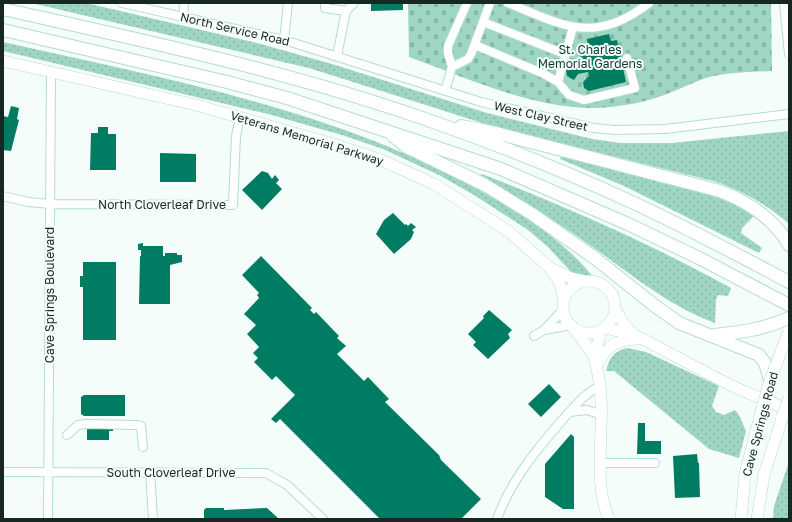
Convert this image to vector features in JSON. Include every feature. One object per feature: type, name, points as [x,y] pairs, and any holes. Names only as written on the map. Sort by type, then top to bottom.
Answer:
[{"type":"highway","points":[[3,9],[260,69],[338,91],[425,119],[504,148],[584,181],[658,215],[789,282]]},
{"type":"highway","points":[[3,30],[227,82],[287,98],[501,169],[569,198],[699,258],[789,305]]},
{"type":"highway","points":[[425,119],[496,133],[720,191],[737,198],[754,208],[774,226],[789,245]]},
{"type":"highway","points":[[386,131],[407,147],[484,185],[532,214],[596,259],[679,323],[759,355],[765,363],[770,380]]},
{"type":"highway","points":[[774,226],[789,232]]},
{"type":"highway","points":[[712,335],[750,331],[773,325],[789,318]]},
{"type":"main road","name":"Veterans Memorial Parkway","points":[[3,60],[196,105],[240,117],[358,152],[434,184],[508,231],[549,267],[559,281],[564,304]]},
{"type":"main road","points":[[549,267],[571,278],[594,281],[609,290],[614,297],[615,309],[611,322],[603,329],[589,333],[580,332],[567,321],[564,304],[570,289],[585,281]]},
{"type":"main road","points":[[615,309],[624,324],[638,337]]},
{"type":"main road","points":[[572,326],[595,362],[600,386],[602,416],[601,463],[604,504],[609,519]]},
{"type":"main road","points":[[603,329],[638,337],[785,414]]},
{"type":"main road","points":[[595,362],[603,329]]},
{"type":"main road","name":"Cave Springs Road","points":[[741,519],[745,474],[770,380],[789,331]]},
{"type":"main road","points":[[595,362],[614,343],[638,337]]},
{"type":"main road","name":"Cave Springs Road","points":[[757,519],[764,476],[789,398]]},
{"type":"street","name":"North Service Road","points":[[122,3],[132,4],[300,45]]},
{"type":"street","points":[[183,17],[184,3]]},
{"type":"street","points":[[284,40],[288,3]]},
{"type":"street","points":[[325,3],[325,8],[346,11]]},
{"type":"street","points":[[337,56],[346,11],[354,3]]},
{"type":"street","points":[[445,91],[452,67],[448,54],[448,46],[467,3]]},
{"type":"street","points":[[452,67],[468,59],[475,45],[490,3]]},
{"type":"street","points":[[508,3],[573,28],[591,29],[616,23],[633,15],[649,3]]},
{"type":"street","points":[[784,3],[789,54]]},
{"type":"street","points":[[483,22],[565,54]]},
{"type":"street","points":[[558,82],[573,28]]},
{"type":"street","name":"West Clay Street","points":[[300,45],[445,91],[538,117],[572,124],[615,130],[666,129],[789,114]]},
{"type":"street","points":[[475,45],[542,73],[558,82],[569,95],[584,100],[635,88],[627,58]]},
{"type":"street","name":"Cave Springs Boulevard","points":[[48,519],[51,72]]},
{"type":"street","name":"North Cloverleaf Drive","points":[[3,196],[28,202],[50,204],[232,205],[236,136],[240,117]]},
{"type":"street","points":[[534,336],[544,330],[564,304]]},
{"type":"street","points":[[544,330],[572,326]]},
{"type":"street","points":[[497,519],[508,492],[539,446],[570,412],[578,400],[588,392],[600,386]]},
{"type":"street","points":[[570,412],[587,410],[602,416]]},
{"type":"street","points":[[67,435],[78,426],[86,424],[137,425],[141,426],[142,447]]},
{"type":"street","points":[[601,463],[655,463]]},
{"type":"street","name":"South Cloverleaf Drive","points":[[3,472],[266,474],[287,484],[323,519]]},
{"type":"street","points":[[150,472],[153,519]]},
{"type":"green space","points":[[31,3],[86,3],[257,43],[332,64],[487,113],[592,139],[620,143],[672,143],[789,131],[789,224],[755,200],[737,190],[717,182],[495,127],[309,68]]},
{"type":"green space","name":"St. Charles Memorial Gardens","points":[[408,3],[771,3],[772,71],[737,73],[711,77],[656,98],[625,105],[598,108],[570,107],[543,102],[488,86],[409,57]]},
{"type":"green space","points":[[3,42],[193,85],[317,121],[378,143],[437,169],[495,199],[523,216],[564,246],[598,283],[582,279],[572,273],[548,247],[528,230],[474,195],[439,175],[383,149],[342,135],[268,114],[3,51]]},
{"type":"green space","points":[[562,154],[708,194],[736,205],[754,216],[742,228],[741,233],[762,248],[759,253],[624,186],[560,159]]},
{"type":"green space","points":[[482,174],[546,200],[639,241],[731,288],[728,296],[718,295],[716,300],[715,323],[670,301],[526,203],[480,175]]},
{"type":"green space","points":[[627,348],[646,352],[719,386],[712,406],[716,412],[724,415],[735,410],[746,431],[739,458],[709,449],[614,371],[606,371],[609,362],[615,353]]},
{"type":"green space","points":[[789,462],[789,519],[773,519],[774,506]]},
{"type":"building","points":[[371,3],[403,3],[403,10],[371,11]]},
{"type":"building","points":[[609,34],[611,41],[617,40],[626,82],[589,91],[584,88],[583,82],[589,76],[588,72],[578,74],[574,80],[567,76],[566,70],[571,63],[577,67],[586,65],[586,61],[584,61],[579,55],[582,51],[581,48],[588,46],[587,39]]},
{"type":"building","points":[[11,106],[19,108],[17,119],[19,120],[11,151],[3,150],[3,116],[8,117]]},
{"type":"building","points":[[98,127],[108,127],[108,134],[116,134],[116,170],[90,170],[91,133],[98,133]]},
{"type":"building","points":[[160,153],[196,154],[196,182],[160,182]]},
{"type":"building","points":[[262,171],[268,173],[272,179],[275,175],[279,180],[276,183],[282,189],[262,210],[242,190]]},
{"type":"building","points":[[393,213],[405,225],[406,224],[408,226],[411,223],[416,227],[412,230],[414,232],[411,239],[394,254],[376,234],[384,220]]},
{"type":"building","points":[[143,243],[143,246],[163,246],[163,256],[165,256],[165,253],[177,253],[177,255],[182,255],[182,262],[170,265],[170,304],[139,304],[141,250],[138,250],[138,244]]},
{"type":"building","points":[[261,256],[312,308],[310,310],[314,314],[316,312],[339,336],[337,338],[346,346],[337,354],[364,381],[368,377],[389,399],[385,402],[481,499],[461,519],[380,519],[280,419],[276,423],[271,419],[295,395],[276,376],[272,380],[254,362],[258,358],[253,353],[259,347],[247,334],[256,325],[244,314],[259,298],[257,295],[259,293],[242,275]]},
{"type":"building","points":[[83,262],[116,262],[116,340],[83,340],[83,287],[80,287],[80,276],[83,276]]},
{"type":"building","points":[[489,310],[512,330],[508,334],[510,338],[488,359],[473,345],[476,342],[468,334],[484,318],[483,316]]},
{"type":"building","points":[[549,384],[561,397],[541,417],[528,404]]},
{"type":"building","points":[[84,395],[125,395],[125,416],[84,416],[81,414],[81,397]]},
{"type":"building","points":[[638,423],[645,423],[645,441],[661,441],[661,454],[637,454]]},
{"type":"building","points":[[87,428],[113,428],[113,431],[109,431],[109,440],[87,440]]},
{"type":"building","points":[[571,434],[574,437],[574,509],[563,509],[545,497],[545,464]]},
{"type":"building","points":[[697,454],[699,463],[700,497],[675,498],[673,456]]},
{"type":"building","points":[[206,508],[224,508],[224,510],[267,508],[279,519],[204,519],[204,510]]}]
